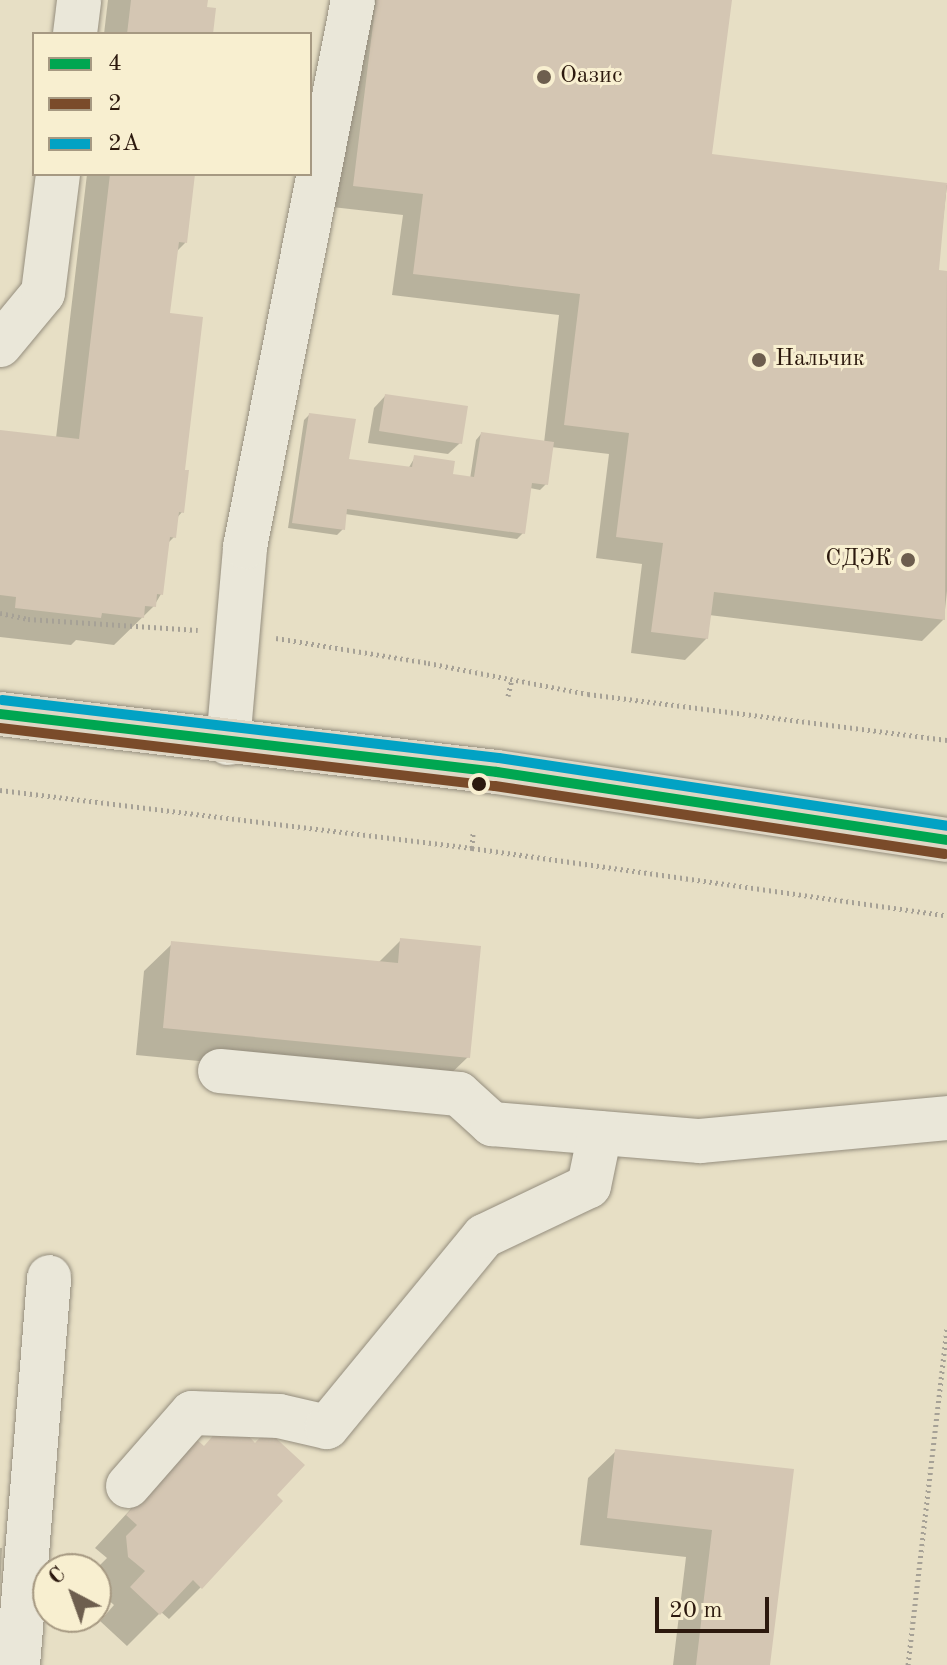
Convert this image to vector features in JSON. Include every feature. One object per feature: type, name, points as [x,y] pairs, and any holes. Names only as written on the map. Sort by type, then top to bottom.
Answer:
[{"type":"main road","points":[[0,714],[486,771],[947,840]]},
{"type":"lane","points":[[75,32],[79,0]]},
{"type":"lane","points":[[228,743],[245,547],[353,0]]},
{"type":"lane","points":[[0,345],[43,293],[58,176]]},
{"type":"lane","points":[[220,1071],[459,1094],[492,1124],[700,1141],[947,1118]]},
{"type":"lane","points":[[128,1486],[192,1413],[279,1416],[327,1427],[484,1236],[589,1186],[600,1133]]},
{"type":"lane","points":[[18,1665],[49,1277]]},
{"type":"path","points":[[0,613],[28,619],[237,632],[512,678],[588,694],[947,740]]},
{"type":"path","points":[[508,696],[512,678]]},
{"type":"path","points":[[0,790],[472,848],[947,916]]},
{"type":"path","points":[[472,848],[473,833]]},
{"type":"path","points":[[908,1665],[947,1328]]},
{"type":"building","points":[[131,0],[208,0],[207,7],[216,8],[213,32],[127,32]]},
{"type":"building","name":"Нальчик","points":[[376,0],[732,0],[712,154],[947,183],[939,270],[947,271],[945,620],[714,592],[708,639],[651,632],[663,543],[616,537],[629,433],[564,425],[580,294],[413,274],[423,194],[353,186]]},
{"type":"building","points":[[110,176],[195,176],[187,243],[179,242],[170,313],[203,317],[185,470],[189,470],[184,513],[179,512],[176,538],[170,537],[163,595],[157,594],[156,607],[145,606],[144,618],[102,613],[101,618],[15,608],[16,597],[0,595],[0,430],[79,439]]},
{"type":"building","points":[[385,394],[468,406],[462,444],[379,431]]},
{"type":"building","points":[[309,413],[356,419],[349,459],[412,467],[414,455],[455,461],[453,474],[474,477],[481,432],[554,442],[548,485],[532,483],[525,534],[347,509],[345,530],[292,523]]},
{"type":"building","points":[[400,938],[481,946],[470,1058],[163,1028],[171,941],[398,963]]},
{"type":"building","points":[[242,1429],[255,1443],[267,1430],[305,1465],[277,1495],[283,1501],[202,1589],[193,1580],[160,1615],[130,1587],[145,1571],[128,1557],[126,1536],[137,1525],[126,1515],[196,1439],[204,1446],[218,1430]]},
{"type":"building","points":[[615,1449],[794,1469],[770,1665],[696,1665],[712,1530],[607,1518]]},
{"type":"transit line","name":"2А","points":[[2,700],[499,758],[947,826]]},
{"type":"transit line","name":"4","points":[[0,714],[497,772],[947,840]]},
{"type":"transit line","name":"2","points":[[0,728],[495,786],[945,854]]},
{"type":"place","name":"Оазис","points":[[544,77]]},
{"type":"place","name":"Нальчик","points":[[759,360]]},
{"type":"place","name":"СДЭК","points":[[908,560]]}]
